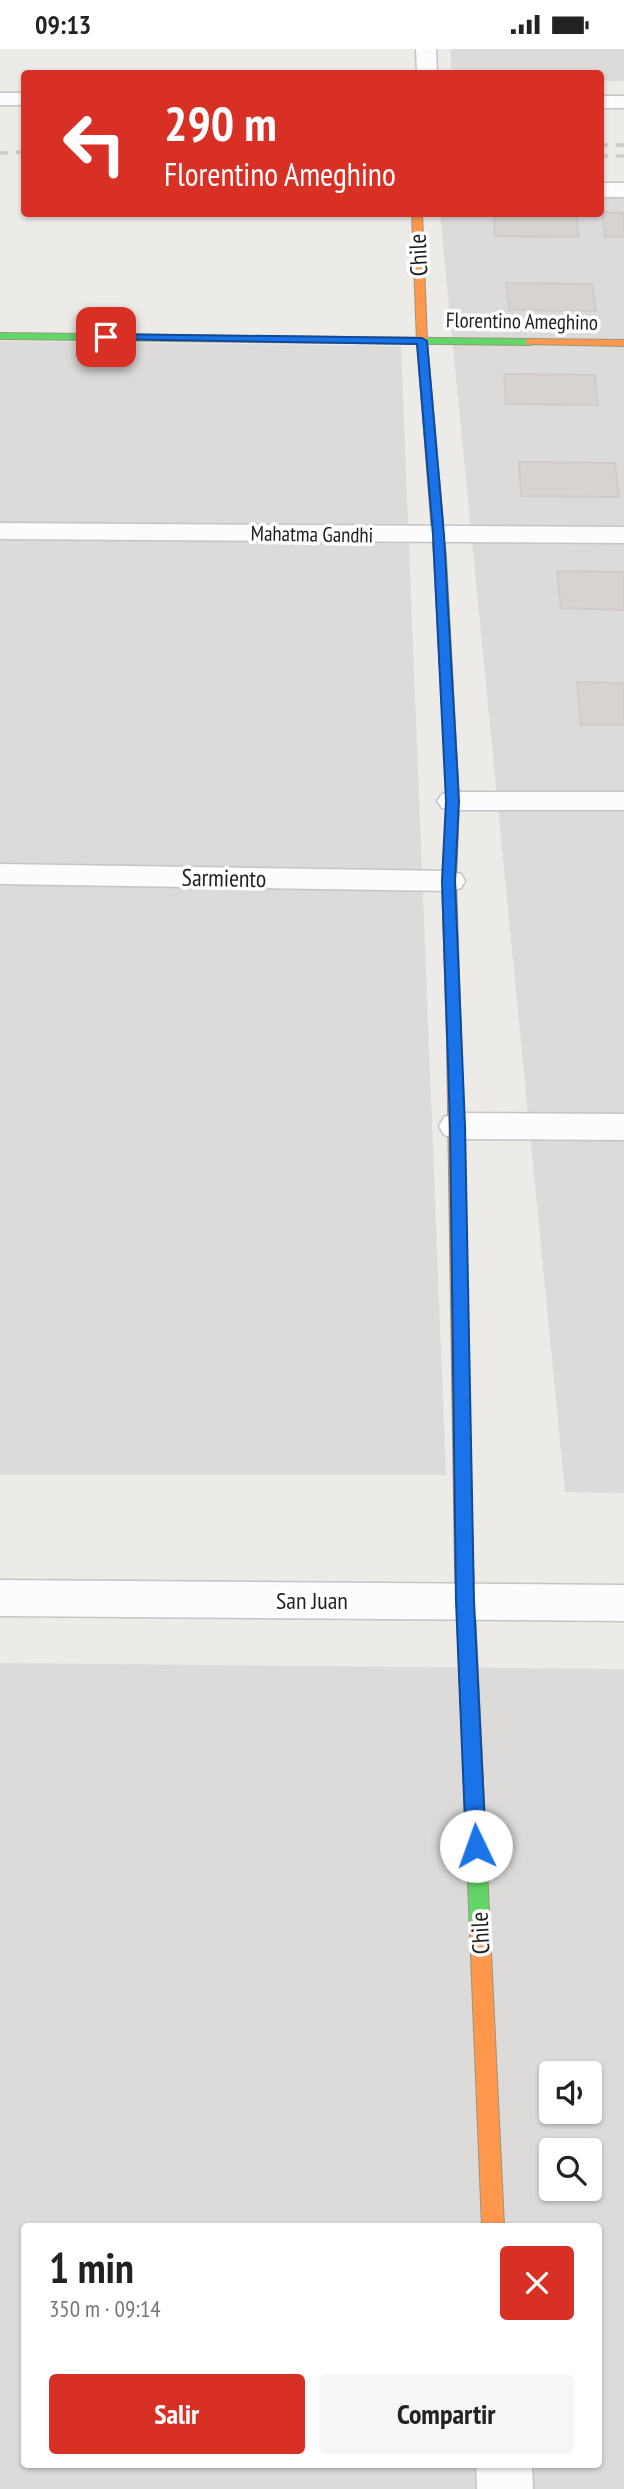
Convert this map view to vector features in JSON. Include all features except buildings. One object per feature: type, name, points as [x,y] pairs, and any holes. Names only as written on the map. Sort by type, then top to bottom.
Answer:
[{"type":"street","points":[[426,49],[427,70]]},
{"type":"street","points":[[0,99],[21,99]]},
{"type":"street","points":[[604,102],[624,102]]},
{"type":"street","points":[[604,190],[624,190]]},
{"type":"street","name":"Chile","points":[[416,217],[422,341],[439,535],[453,801],[449,881],[457,1126],[465,1601],[493,2223]]},
{"type":"street","name":"Florentino Ameghino","points":[[0,336],[624,343]]},
{"type":"street","name":"Mahatma Gandhi","points":[[0,531],[624,535]]},
{"type":"street","points":[[453,801],[624,801]]},
{"type":"street","name":"Sarmiento","points":[[0,874],[449,881]]},
{"type":"street","points":[[457,1126],[624,1127]]},
{"type":"street","name":"San Juan","points":[[0,1598],[624,1603]]},
{"type":"street","points":[[504,2468],[505,2489]]},
{"type":"shaded area","points":[[451,49],[624,49],[624,81],[604,81],[604,70],[451,70]]},
{"type":"shaded area","points":[[604,194],[624,194],[624,1493],[565,1492],[440,217],[604,217]]},
{"type":"shaded area","points":[[0,341],[401,346],[446,1475],[0,1475]]},
{"type":"shaded area","points":[[0,1663],[624,1669],[624,2489],[0,2489]]},
{"type":"railway","points":[[604,145],[624,145]]},
{"type":"railway","points":[[0,153],[21,152]]},
{"type":"railway","points":[[604,156],[624,156]]},
{"type":"traffic: fast","points":[[0,336],[530,342]]},
{"type":"traffic: fast","points":[[440,557],[453,801],[449,881],[454,1039]]},
{"type":"traffic: fast","points":[[464,1568],[480,1932]]},
{"type":"traffic: slow","points":[[417,217],[422,341],[440,557]]},
{"type":"traffic: slow","points":[[530,342],[624,343]]},
{"type":"traffic: slow","points":[[454,1039],[464,1568]]},
{"type":"traffic: slow","points":[[480,1932],[493,2223]]},
{"type":"route","points":[[106,337],[422,341],[439,535],[453,801],[449,881],[457,1126],[465,1601],[476,1846]]}]
